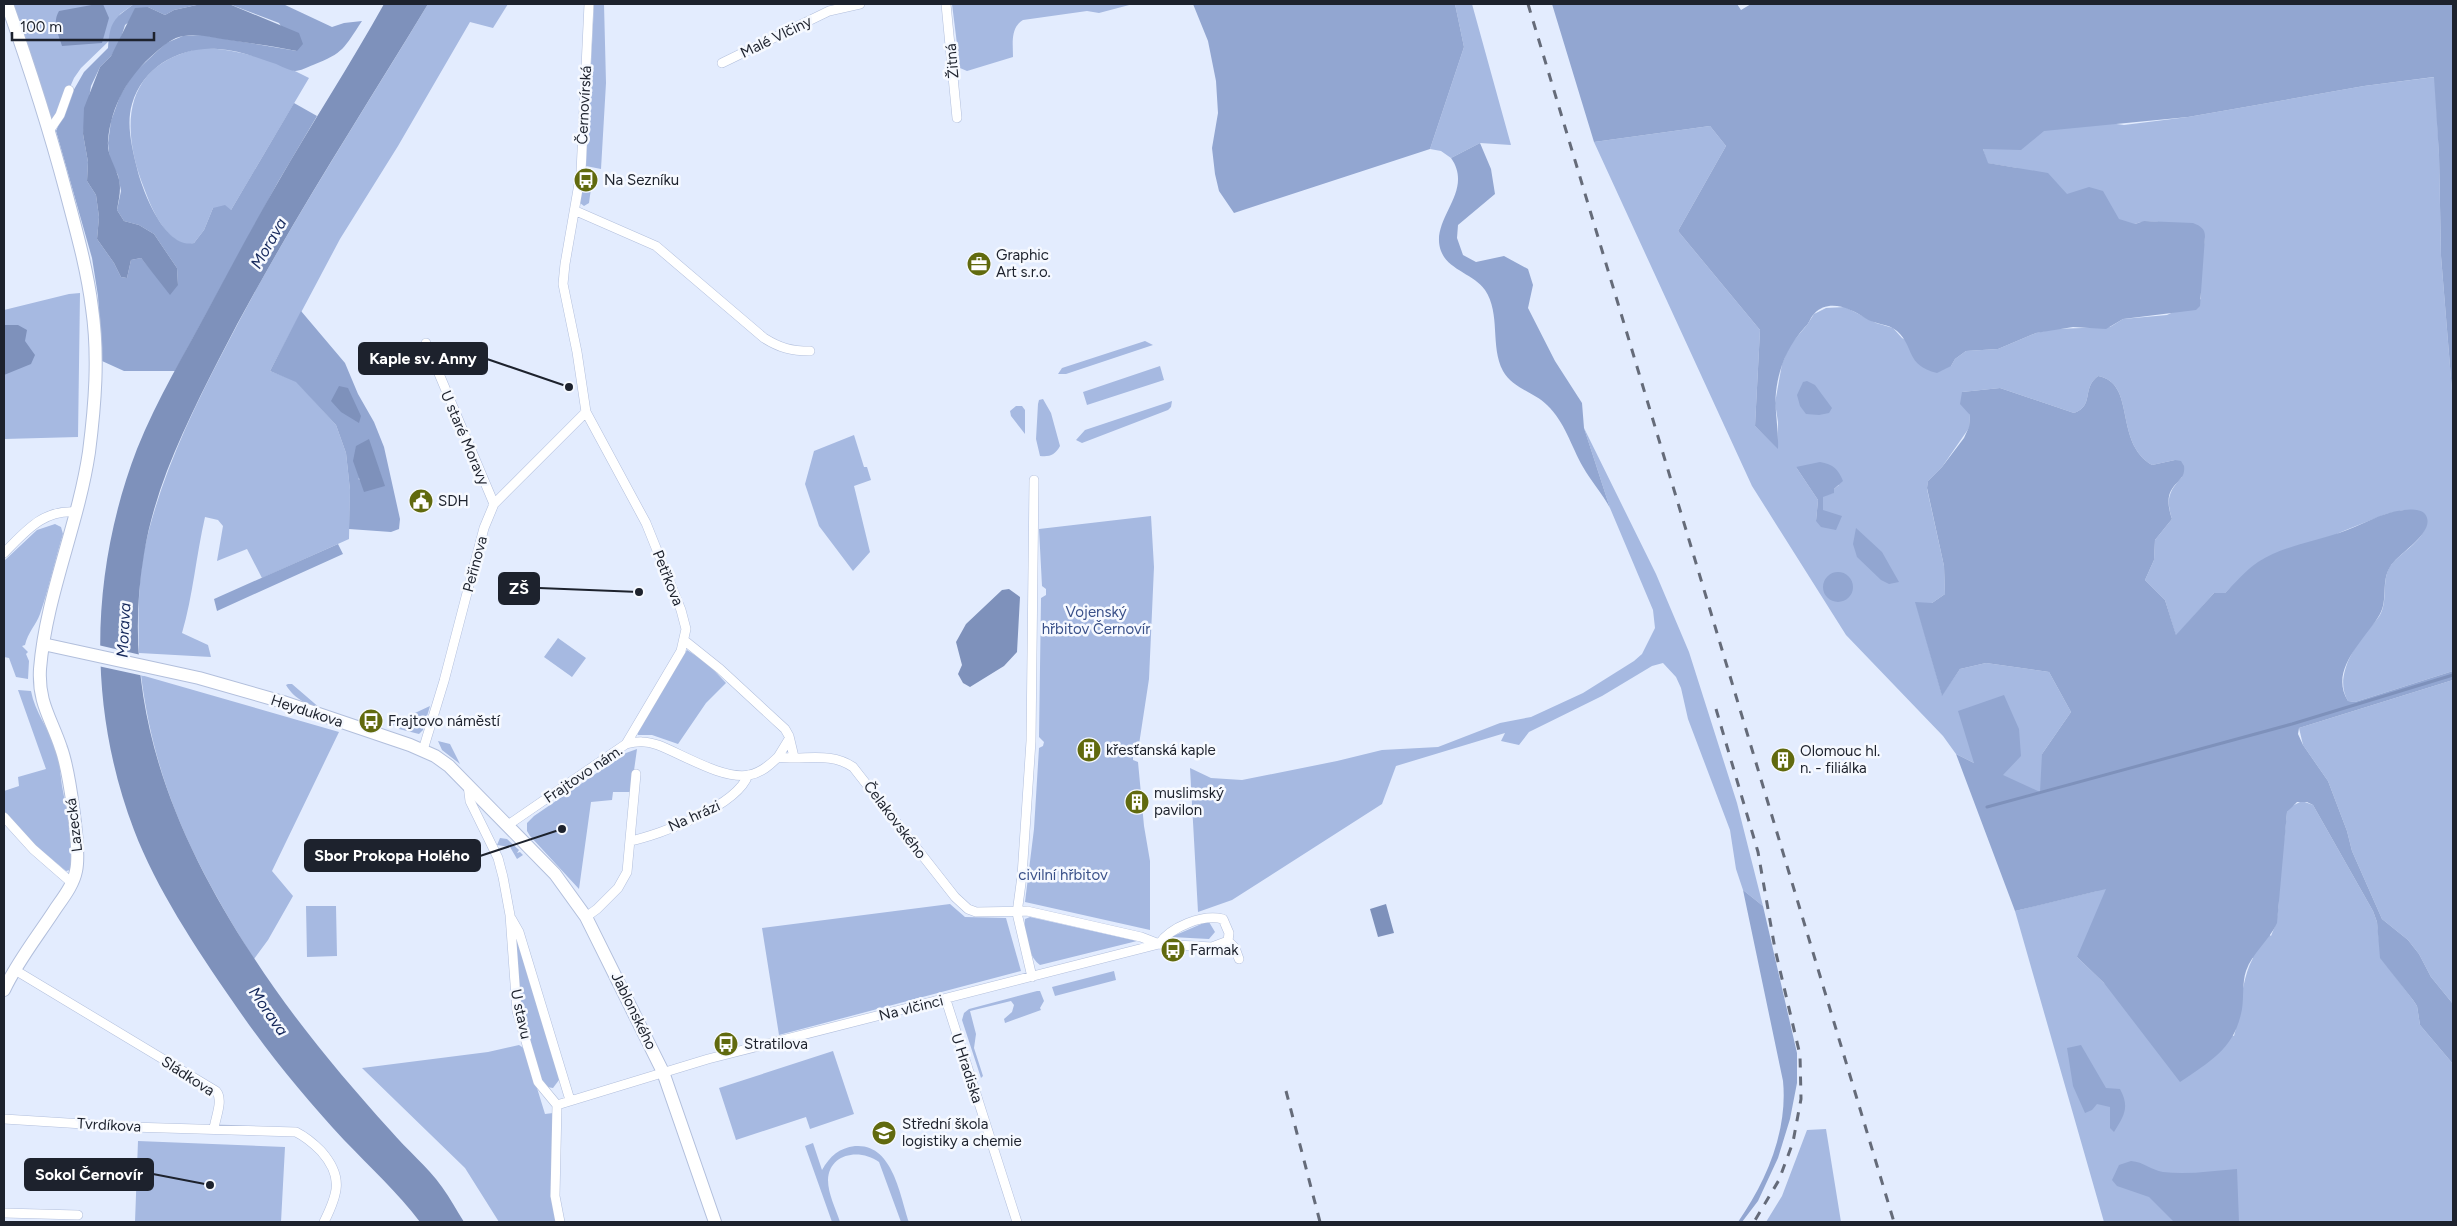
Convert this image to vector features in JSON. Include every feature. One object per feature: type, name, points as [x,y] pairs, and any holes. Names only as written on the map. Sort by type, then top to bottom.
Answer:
[{"type":"main road","name":"Lazecká","points":[[4,990],[72,883],[77,864],[77,842],[63,752],[40,696],[40,675],[43,644],[54,595],[93,454],[96,382],[92,308],[83,258],[49,131],[7,4]]},
{"type":"main road","name":"Heydukova","points":[[43,644],[163,670],[283,702],[423,750],[444,762],[508,825]]},
{"type":"main road","name":"Jablonského","points":[[508,825],[561,880],[586,917],[662,1072],[715,1222]]},
{"type":"street","name":"Černovírská","points":[[586,412],[577,352],[563,284],[564,264],[576,211],[581,172],[589,4]]},
{"type":"street","name":"Malé Vlčiny","points":[[722,63],[829,11],[860,4]]},
{"type":"street","name":"Žitná","points":[[946,4],[957,118]]},
{"type":"street","points":[[49,131],[60,115],[69,90]]},
{"type":"street","points":[[576,211],[656,246],[764,338],[776,346],[790,352],[810,352]]},
{"type":"street","name":"U staré Moravy","points":[[426,343],[494,504]]},
{"type":"street","name":"Peřinova","points":[[423,750],[444,681],[484,528],[494,504],[586,412]]},
{"type":"street","name":"Petřkova","points":[[586,412],[646,523],[684,617],[685,641]]},
{"type":"street","points":[[1032,977],[1017,913],[1022,876],[1031,741],[1034,480]]},
{"type":"street","points":[[4,553],[43,517],[63,512],[77,512]]},
{"type":"street","points":[[626,744],[685,641],[720,669],[783,726],[790,739],[794,757]]},
{"type":"street","points":[[748,776],[766,768],[778,757],[790,739]]},
{"type":"street","name":"Frajtovo nám.","points":[[508,825],[626,744],[647,742],[723,773],[748,776]]},
{"type":"street","name":"Čelakovského","points":[[778,757],[830,757],[853,766],[959,902],[976,912],[1017,913],[1027,911],[1132,935],[1159,944]]},
{"type":"street","name":"Frajtovo nám.","points":[[586,917],[604,903],[624,880],[627,872],[636,774]]},
{"type":"street","name":"Na hrázi","points":[[630,841],[711,811],[742,786],[748,776]]},
{"type":"street","name":"U stavu","points":[[468,785],[470,801],[498,858],[510,915],[515,1004],[538,1082],[557,1105]]},
{"type":"street","points":[[4,817],[50,866],[72,883]]},
{"type":"street","name":"U stavu","points":[[510,915],[518,932],[570,1100]]},
{"type":"street","name":"Na vlčinci","points":[[662,1072],[1159,944],[1171,943],[1212,947],[1228,941],[1229,933],[1223,919],[1213,916],[1195,921],[1166,935],[1159,944]]},
{"type":"street","points":[[1228,941],[1235,948],[1239,959]]},
{"type":"street","name":"Sládkova","points":[[15,970],[216,1090],[219,1094],[220,1102],[214,1129]]},
{"type":"street","name":"U Hradiska","points":[[946,1000],[1017,1222]]},
{"type":"street","points":[[560,1222],[554,1196],[557,1105],[662,1072]]},
{"type":"street","name":"Tvrdíkova","points":[[4,1119],[214,1129]]},
{"type":"street","points":[[214,1129],[296,1132],[313,1143],[330,1162],[336,1184],[333,1204],[324,1222]]},
{"type":"street","points":[[4,1213],[78,1215]]},
{"type":"green space","points":[[13,4],[134,4],[120,14],[110,40],[81,68],[74,78],[53,126]]},
{"type":"green space","points":[[428,4],[508,4],[493,28],[470,22],[398,146],[340,239],[270,371],[296,381],[336,425],[346,453],[350,490],[349,539],[262,578],[247,549],[217,561],[223,526],[218,520],[205,517],[182,633],[208,645],[211,657],[139,653],[139,602],[144,551],[158,499],[187,424],[246,307],[271,263]]},
{"type":"green space","points":[[594,4],[604,4],[606,83],[601,169],[586,166]]},
{"type":"green space","points":[[952,4],[1133,4],[1099,13],[1087,11],[1023,20],[1014,32],[1013,57],[967,71],[960,68]]},
{"type":"green space","points":[[1455,4],[1472,4],[1511,145],[1480,143],[1451,158],[1441,151],[1430,149],[1464,47]]},
{"type":"green space","points":[[202,48],[244,53],[284,66],[309,78],[231,210],[213,208],[204,230],[194,243],[184,245],[167,232],[157,218],[150,203],[136,164],[131,120],[134,100],[143,82],[157,67],[176,56]]},
{"type":"green space","points":[[2435,77],[2441,256],[2453,403],[2453,671],[2355,702],[2348,701],[2344,693],[2343,684],[2346,666],[2354,649],[2381,613],[2388,570],[2396,559],[2416,542],[2424,530],[2426,523],[2425,515],[2404,510],[2386,514],[2341,532],[2236,583],[2225,593],[2214,593],[2176,636],[2165,600],[2145,580],[2154,560],[2155,540],[2172,519],[2169,507],[2171,492],[2182,477],[2175,460],[2152,465],[2140,455],[2128,429],[2122,401],[2117,390],[2110,381],[2098,376],[2090,386],[2084,406],[2074,413],[2000,388],[1962,392],[1970,415],[1969,428],[1942,467],[1928,481],[1927,489],[1944,566],[1945,594],[1932,603],[1916,603],[1942,695],[1960,669],[1986,663],[2049,672],[2071,712],[2042,754],[2271,936],[2278,913],[2287,812],[2292,806],[2302,801],[2313,805],[2373,911],[2377,922],[2381,958],[2417,1006],[2420,1025],[2453,1064],[2453,1222],[2104,1222],[2015,911],[2097,891],[1974,763],[1956,754],[1943,736],[1846,635],[1752,486],[1594,142],[1710,126],[1726,146],[1678,231],[1760,330],[1755,426],[1778,448],[1778,422],[1775,403],[1782,364],[1790,345],[1814,314],[1826,308],[1845,307],[1876,323],[1893,328],[1902,338],[1951,366],[1955,359],[1966,351],[1998,349],[2036,333],[2054,329],[2110,327],[2123,319],[2167,315],[2201,299],[2201,268],[2205,237],[2170,224],[2152,221],[2143,222],[2135,224],[2134,248],[2017,168],[1987,163],[1983,149],[2027,112],[2124,125],[2188,117],[2364,86]],"holes":[[[1796,467],[1839,485],[1834,489],[1833,493],[1823,496],[1823,510],[1816,521],[1818,500]],[[2077,957],[2253,958],[2246,976],[2234,1036],[2104,983]]]},
{"type":"green space","points":[[586,176],[590,176],[592,181],[589,203],[584,206],[580,203]]},
{"type":"green space","points":[[80,293],[78,437],[4,439],[4,310]]},
{"type":"green space","points":[[1145,341],[1153,345],[1066,374],[1058,374],[1062,368]]},
{"type":"green space","points":[[1160,366],[1164,380],[1087,405],[1083,392]]},
{"type":"green space","points":[[1043,399],[1051,413],[1060,446],[1056,452],[1047,456],[1040,456],[1036,439],[1038,404],[1039,400]]},
{"type":"green space","points":[[1172,401],[1171,407],[1168,410],[1082,443],[1076,440],[1085,430]]},
{"type":"green space","points":[[1016,406],[1022,406],[1025,410],[1025,434],[1011,416],[1010,411]]},
{"type":"green space","points":[[1584,428],[1656,574],[1689,652],[1737,803],[1763,906],[1743,890],[1736,869],[1730,830],[1688,719],[1681,688],[1676,677],[1663,663],[1652,666],[1602,696],[1529,732],[1519,745],[1501,741],[1505,733],[1396,766],[1382,804],[1232,900],[1198,912],[1190,768],[1211,778],[1242,780],[1382,750],[1438,747],[1500,723],[1531,717],[1583,693],[1642,654],[1655,628],[1653,610],[1610,508]]},
{"type":"green space","points":[[854,435],[864,467],[867,467],[871,480],[854,486],[870,552],[853,571],[819,526],[805,484],[814,451]]},
{"type":"green space","name":"Vojenský hřbitov Černovír","points":[[1151,516],[1154,567],[1149,679],[1138,751],[1133,755],[1133,760],[1138,762],[1144,826],[1150,861],[1150,930],[1025,902],[1034,829],[1039,748],[1043,746],[1044,742],[1039,737],[1041,598],[1046,595],[1046,589],[1042,586],[1039,529]]},
{"type":"green space","points":[[55,524],[61,527],[63,534],[40,614],[25,645],[22,646],[28,652],[26,654],[29,661],[28,679],[16,677],[9,658],[4,657],[4,561],[37,530]]},
{"type":"green space","points":[[558,638],[586,658],[572,677],[544,657]]},
{"type":"green space","points":[[687,650],[707,663],[726,683],[706,703],[678,744],[652,735],[638,735],[636,729]]},
{"type":"green space","points":[[141,675],[339,732],[272,871],[293,896],[268,940],[254,959],[213,891],[181,824],[167,789],[147,716]]},
{"type":"green space","points":[[2453,680],[2453,1004],[2431,977],[2419,954],[2408,940],[2382,919],[2352,851],[2347,831],[2328,781],[2303,745],[2299,728]]},
{"type":"green space","points":[[292,684],[321,709],[297,698],[289,690],[286,685]]},
{"type":"green space","points":[[18,690],[31,691],[35,706],[56,748],[71,838],[70,870],[66,871],[35,845],[4,811],[4,791],[19,786],[18,777],[46,769]]},
{"type":"green space","points":[[430,706],[423,730],[419,734],[399,729],[400,726],[394,724],[393,726],[389,725]]},
{"type":"green space","points":[[438,741],[450,744],[460,764],[442,750]]},
{"type":"green space","points":[[637,749],[631,792],[613,792],[612,800],[591,802],[579,889],[530,836],[527,831],[527,823],[534,816],[626,753]]},
{"type":"green space","points":[[500,838],[507,839],[519,850],[517,853],[520,852],[523,855],[517,859],[510,847],[497,845]]},
{"type":"green space","points":[[950,904],[965,917],[1006,918],[1021,971],[779,1035],[762,928]]},
{"type":"green space","points":[[306,906],[336,906],[337,956],[307,957]]},
{"type":"green space","points":[[1030,917],[1137,941],[1040,965],[1036,962],[1030,951],[1026,937],[1025,919]]},
{"type":"green space","points":[[1209,922],[1215,932],[1209,939],[1171,937]]},
{"type":"green space","points":[[515,941],[517,941],[559,1072],[559,1080],[553,1088],[547,1087],[539,1077],[518,1003]]},
{"type":"green space","points":[[1114,971],[1116,980],[1055,996],[1052,987]]},
{"type":"green space","points":[[1040,991],[1044,1001],[1040,1008],[1041,1010],[1005,1023],[1004,1019],[1012,1012],[1014,1005],[1011,1001],[970,1011],[976,1034],[974,1048],[983,1076],[981,1078],[962,1020],[964,1013],[969,1009]]},
{"type":"green space","points":[[519,1045],[525,1049],[545,1114],[553,1113],[561,1222],[499,1222],[465,1168],[362,1068],[488,1052]]},
{"type":"green space","points":[[833,1051],[854,1114],[810,1129],[806,1117],[736,1140],[719,1088]]},
{"type":"green space","points":[[1826,1129],[1841,1222],[1766,1222],[1782,1196],[1807,1130]]},
{"type":"green space","points":[[138,1141],[285,1147],[281,1222],[135,1222]]},
{"type":"green space","points":[[813,1143],[822,1170],[836,1154],[849,1147],[868,1147],[878,1153],[893,1173],[909,1222],[901,1222],[879,1162],[863,1155],[855,1154],[840,1159],[830,1171],[828,1180],[829,1191],[840,1222],[832,1222],[805,1146]]},
{"type":"shaded area","points":[[134,4],[201,4],[174,10],[165,15],[148,7],[125,25],[119,44],[100,67],[91,86],[83,134],[88,162],[87,181],[96,195],[99,217],[97,239],[114,263],[121,277],[127,278],[131,260],[141,258],[152,271],[178,285],[177,268],[154,234],[139,225],[124,221],[117,210],[121,191],[118,175],[110,161],[108,143],[111,121],[120,96],[133,74],[166,43],[183,36],[202,35],[297,51],[279,23],[229,4],[283,4],[332,27],[344,23],[362,21],[342,49],[331,57],[302,70],[295,71],[238,52],[204,49],[177,55],[165,61],[154,69],[137,91],[130,112],[130,136],[140,178],[156,216],[174,237],[183,243],[194,243],[204,230],[213,208],[225,205],[231,210],[294,103],[317,116],[278,182],[175,371],[124,371],[102,361],[98,296],[92,258],[56,131],[72,93],[84,72],[108,48],[110,32],[114,22]]},
{"type":"shaded area","points":[[1193,4],[1455,4],[1464,47],[1430,149],[1234,213],[1219,191],[1215,174],[1212,148],[1218,113],[1216,81],[1208,41]]},
{"type":"shaded area","points":[[1552,4],[1737,4],[1741,10],[1751,4],[2453,4],[2453,403],[2441,256],[2439,155],[2434,77],[2364,86],[2188,117],[2044,131],[2021,150],[1983,149],[1988,163],[2048,173],[2067,194],[2089,187],[2103,191],[2119,219],[2135,224],[2144,221],[2193,223],[2200,227],[2205,237],[2200,306],[2196,310],[2123,319],[2106,329],[2073,327],[2036,333],[1998,349],[1966,351],[1955,359],[1951,366],[1937,373],[1927,370],[1915,360],[1903,337],[1893,328],[1873,322],[1853,311],[1840,307],[1833,306],[1820,309],[1799,334],[1782,365],[1777,383],[1776,399],[1778,449],[1755,426],[1760,330],[1678,231],[1726,146],[1710,126],[1594,142]]},
{"type":"shaded area","points":[[1480,143],[1491,169],[1495,194],[1458,225],[1457,238],[1463,255],[1476,262],[1504,256],[1528,269],[1533,285],[1528,308],[1555,361],[1582,403],[1584,428],[1610,508],[1583,467],[1559,419],[1547,405],[1517,386],[1503,371],[1497,351],[1493,309],[1485,290],[1449,263],[1441,251],[1439,239],[1441,228],[1458,182],[1457,170],[1451,158]]},
{"type":"shaded area","points":[[301,311],[345,363],[358,394],[374,422],[384,447],[400,519],[399,529],[391,532],[349,529],[350,490],[346,453],[336,425],[296,382],[270,371]],"holes":[[[379,470],[384,486],[358,479]]]},
{"type":"shaded area","points":[[2098,376],[2110,381],[2117,390],[2122,401],[2128,429],[2140,455],[2152,465],[2175,460],[2181,461],[2184,466],[2182,477],[2174,486],[2169,498],[2172,519],[2155,540],[2154,560],[2145,580],[2165,600],[2176,635],[2214,593],[2225,593],[2249,569],[2277,552],[2347,530],[2387,513],[2412,510],[2421,511],[2425,514],[2428,521],[2422,535],[2394,561],[2387,572],[2382,609],[2374,624],[2351,655],[2343,677],[2343,689],[2348,701],[2355,702],[2453,671],[2453,680],[2299,728],[2298,734],[2303,745],[2328,781],[2347,831],[2352,851],[2382,919],[2408,940],[2419,954],[2431,977],[2453,1004],[2453,1064],[2420,1025],[2417,1006],[2380,958],[2377,922],[2373,911],[2313,805],[2307,802],[2297,802],[2287,812],[2277,923],[2270,936],[2252,958],[2246,971],[2242,1009],[2234,1034],[2211,1060],[2180,1082],[2104,983],[2077,957],[2106,889],[2015,911],[1956,754],[1974,763],[1958,711],[2004,695],[2019,729],[2021,756],[2003,775],[2040,792],[2042,754],[2071,712],[2049,672],[1986,663],[1960,669],[1942,696],[1915,602],[1932,603],[1945,594],[1944,566],[1927,488],[1928,481],[1942,467],[1964,438],[1969,427],[1970,415],[1960,404],[1962,392],[2000,388],[2074,413],[2084,406],[2090,386]]},
{"type":"shaded area","points":[[1807,381],[1815,385],[1832,408],[1829,413],[1819,415],[1806,414],[1800,406],[1797,395],[1803,382]]},
{"type":"shaded area","points":[[1820,462],[1835,468],[1843,481],[1834,489],[1834,493],[1823,497],[1823,510],[1842,516],[1836,530],[1821,527],[1816,521],[1818,500],[1796,467]]},
{"type":"shaded area","points":[[1856,528],[1882,552],[1899,582],[1889,584],[1881,580],[1857,557],[1853,544]]},
{"type":"shaded area","points":[[338,544],[343,554],[217,611],[214,599]]},
{"type":"shaded area","points":[[1838,572],[1849,576],[1853,587],[1849,598],[1838,602],[1827,598],[1823,587],[1827,576]]},
{"type":"shaded area","points":[[1743,890],[1763,906],[1797,1053],[1797,1083],[1790,1119],[1778,1158],[1758,1201],[1742,1222],[1738,1222],[1758,1190],[1773,1155],[1782,1118],[1784,1100],[1783,1081]]},
{"type":"shaded area","points":[[2081,1045],[2106,1088],[2120,1089],[2123,1095],[2125,1101],[2124,1111],[2121,1121],[2114,1132],[2110,1128],[2110,1107],[2097,1104],[2092,1110],[2085,1113],[2073,1086],[2067,1048]]},
{"type":"shaded area","points":[[2131,1161],[2159,1171],[2172,1173],[2237,1169],[2239,1222],[2174,1222],[2149,1197],[2117,1186],[2112,1180],[2119,1165]]},
{"type":"water","points":[[103,4],[109,18],[102,43],[62,46],[56,24],[59,11]]},
{"type":"water","points":[[201,4],[229,4],[299,33],[303,44],[297,51],[203,36],[189,35],[180,37],[165,45],[137,71],[117,103],[110,128],[108,146],[120,185],[117,210],[124,221],[139,225],[154,234],[177,268],[178,285],[170,295],[141,258],[131,260],[127,278],[121,277],[114,263],[97,239],[99,217],[96,195],[87,181],[88,162],[83,134],[84,108],[100,67],[111,56],[135,8],[148,7],[165,15],[174,10]]},
{"type":"water","name":"Morava","points":[[384,4],[428,4],[320,179],[268,268],[219,359],[174,453],[156,503],[144,554],[138,608],[139,662],[146,714],[159,764],[177,814],[198,862],[224,909],[267,978],[300,1023],[353,1089],[436,1179],[464,1222],[420,1222],[393,1190],[344,1140],[299,1089],[244,1018],[165,896],[143,852],[119,783],[108,736],[102,688],[100,639],[103,591],[110,543],[121,495],[137,449],[162,394],[260,214]]},
{"type":"water","points":[[4,325],[18,325],[27,330],[25,341],[35,355],[31,364],[4,375]]},
{"type":"water","points":[[339,386],[348,388],[361,416],[359,423],[341,412],[331,401]]},
{"type":"water","points":[[369,439],[385,486],[364,492],[353,461],[356,446]]},
{"type":"water","points":[[1009,589],[1020,597],[1017,652],[1004,666],[970,687],[963,683],[958,674],[962,665],[956,642],[966,624],[1002,590]]},
{"type":"water","points":[[1386,904],[1394,933],[1378,937],[1370,909]]},
{"type":"pier","points":[[98,645],[141,655],[144,676],[98,666]]},
{"type":"waterway","points":[[1987,807],[2292,724],[2453,675]]},
{"type":"railway","points":[[1528,4],[1894,1222]]},
{"type":"railway","points":[[1716,709],[1758,852],[1775,949],[1800,1055],[1801,1099],[1793,1142],[1779,1180],[1754,1222]]},
{"type":"railway","points":[[1286,1091],[1320,1222]]},
{"type":"place","name":"Na Sezníku","points":[[586,180]]},
{"type":"place","name":"Graphic Art s.r.o.","points":[[979,264]]},
{"type":"place","name":"Kaple sv. Anny","points":[[569,387]]},
{"type":"place","name":"SDH","points":[[421,501]]},
{"type":"place","name":"ZŠ","points":[[639,592]]},
{"type":"place","name":"Frajtovo náměstí","points":[[371,721]]},
{"type":"place","name":"křesťanská kaple","points":[[1089,750]]},
{"type":"place","name":"Olomouc hl. n. - filiálka","points":[[1783,760]]},
{"type":"place","name":"muslimský pavilon","points":[[1137,802]]},
{"type":"place","name":"Sbor Prokopa Holého","points":[[562,829]]},
{"type":"place","name":"Farmak","points":[[1173,950]]},
{"type":"place","name":"Stratilova","points":[[726,1044]]},
{"type":"place","name":"Střední škola logistiky a chemie","points":[[884,1133]]},
{"type":"place","name":"Sokol Černovír","points":[[210,1185]]},
{"type":"park label","name":"civilní hřbitov","points":[[1063,875]]}]
